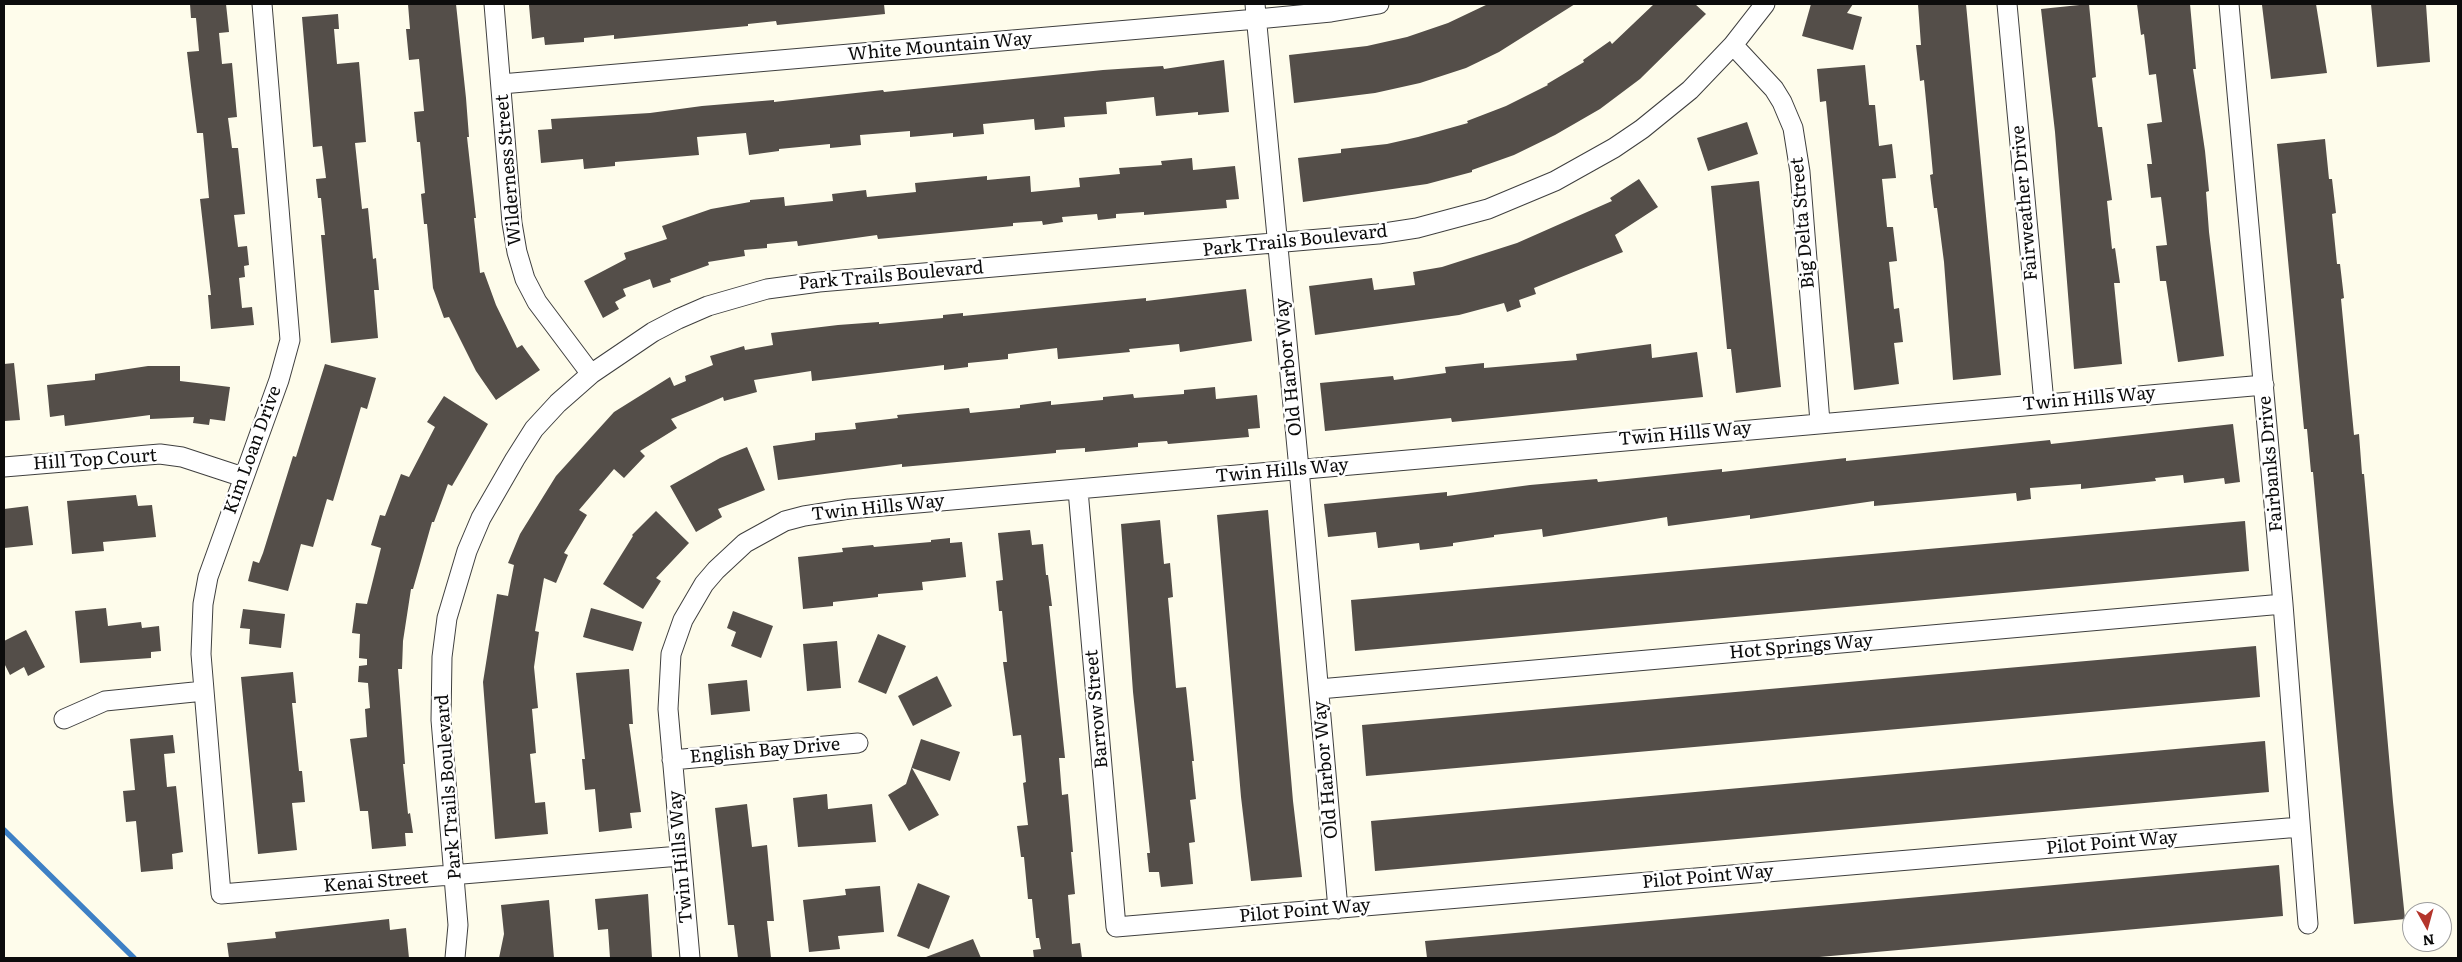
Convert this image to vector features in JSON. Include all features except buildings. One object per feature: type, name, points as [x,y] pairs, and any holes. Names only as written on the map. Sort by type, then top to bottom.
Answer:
[{"type":"street","name":"Kim Loan Drive","points":[[221,894],[200,638],[202,604],[208,577],[243,476],[280,380],[290,340],[262,4]]},
{"type":"street","name":"Wilderness Street","points":[[494,4],[512,223],[522,270],[537,302],[591,374]]},
{"type":"street","name":"White Mountain Way","points":[[501,84],[1256,12],[1331,12],[1379,4]]},
{"type":"street","name":"Park Trails Boulevard","points":[[455,958],[458,925],[441,720],[442,657],[448,618],[456,584],[481,518],[515,458],[534,429],[558,402],[591,374],[653,332],[678,319],[718,303],[767,289],[820,282],[1277,244],[1417,228],[1480,212],[1522,196],[1585,165],[1642,129],[1690,90],[1733,44],[1765,4]]},
{"type":"street","name":"Fairweather Drive","points":[[2006,4],[2044,403]]},
{"type":"street","name":"Fairbanks Drive","points":[[2229,4],[2284,604],[2308,924]]},
{"type":"street","name":"Old Harbor Way","points":[[1256,12],[1338,909]]},
{"type":"street","name":"Big Delta Street","points":[[1733,44],[1766,79],[1782,102],[1795,140],[1800,172],[1820,422]]},
{"type":"street","name":"Twin Hills Way","points":[[690,958],[667,690],[671,654],[683,620],[704,584],[716,570],[746,544],[785,521],[827,512],[1820,422],[2264,385]]},
{"type":"street","name":"Hill Top Court","points":[[4,467],[160,454],[182,458],[243,476]]},
{"type":"street","name":"Barrow Street","points":[[1078,490],[1116,927]]},
{"type":"street","name":"Hot Springs Way","points":[[1319,689],[2284,604]]},
{"type":"street","points":[[64,719],[106,701],[204,691]]},
{"type":"street","name":"English Bay Drive","points":[[672,760],[858,743]]},
{"type":"street","name":"Pilot Point Way","points":[[1116,927],[2300,827]]},
{"type":"street","name":"Kenai Street","points":[[221,894],[680,856]]},
{"type":"waterway","points":[[4,830],[134,958]]}]
